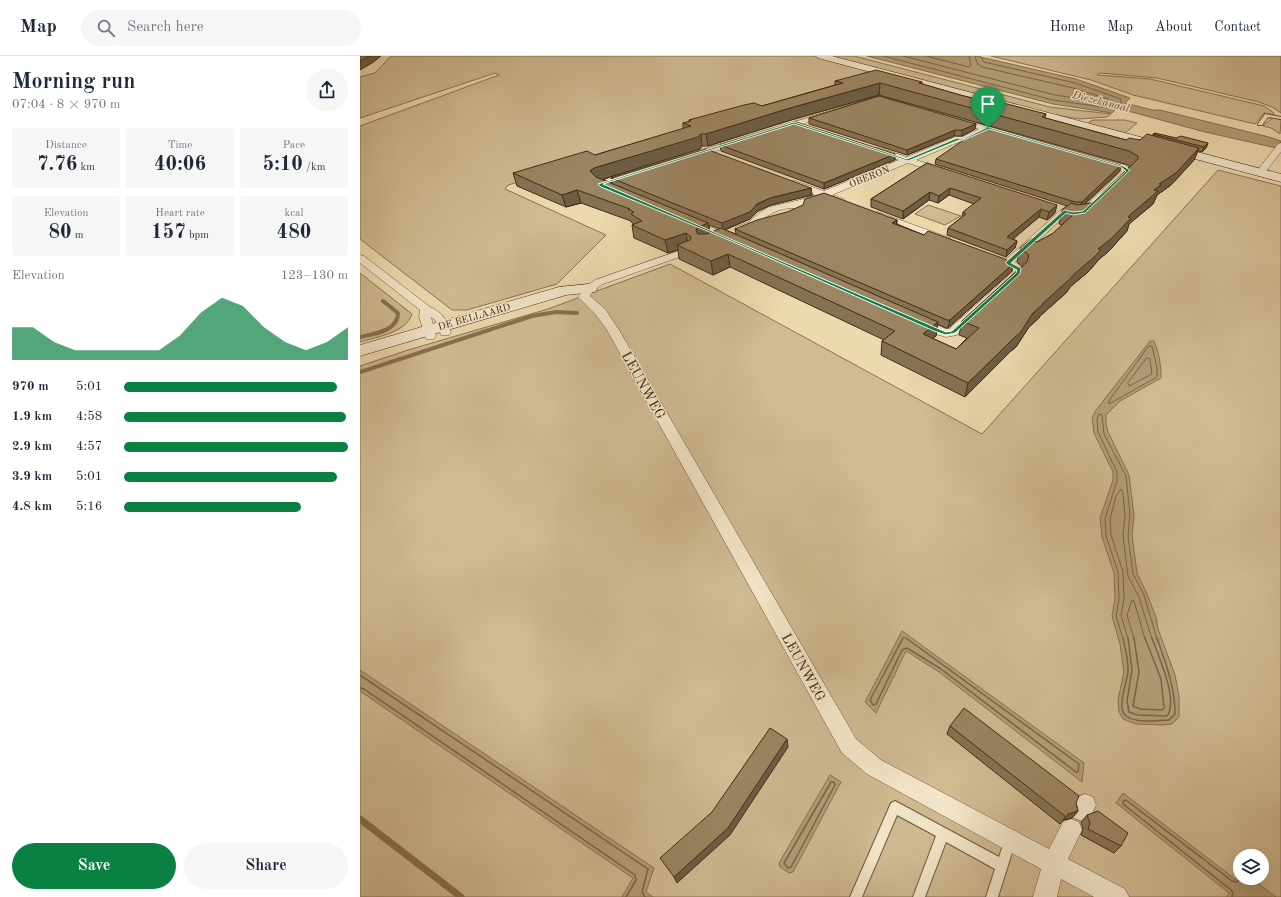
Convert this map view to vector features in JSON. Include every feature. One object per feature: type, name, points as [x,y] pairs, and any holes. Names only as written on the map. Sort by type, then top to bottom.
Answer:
[{"type":"street","points":[[821,56],[1281,178]]},
{"type":"street","points":[[1052,207],[1065,211],[1073,214],[1084,212],[1128,172],[1127,168],[994,128],[879,98],[705,150],[600,184],[946,333],[953,332],[1018,273],[1019,269],[1004,262],[1065,211]]},
{"type":"street","points":[[998,103],[1015,116],[1049,117]]},
{"type":"street","points":[[794,123],[808,128]]},
{"type":"street","name":"OBERON","points":[[755,222],[766,213],[792,204],[806,202],[821,194],[906,159],[958,139],[963,140],[994,128]]},
{"type":"street","points":[[871,148],[949,174]]},
{"type":"street","points":[[1260,173],[1280,148]]},
{"type":"street","points":[[705,150],[719,156]]},
{"type":"street","points":[[782,179],[849,204]]},
{"type":"street","name":"OBERON","points":[[710,241],[755,222],[781,217],[799,208],[799,205],[792,204]]},
{"type":"street","points":[[870,212],[958,245]]},
{"type":"street","points":[[590,292],[631,271],[687,251]]},
{"type":"street","points":[[360,258],[426,309],[425,316],[437,330]]},
{"type":"street","name":"DE BELLAARD","points":[[360,351],[437,330],[565,290],[590,292]]},
{"type":"street","name":"LEUNWEG","points":[[590,292],[590,301],[607,320],[848,746],[874,766],[1054,862],[1097,892],[1117,897]]},
{"type":"street","name":"DE BELLAARD","points":[[360,359],[437,330]]},
{"type":"street","points":[[1045,897],[1054,862],[1071,830]]},
{"type":"lane","points":[[1260,124],[1268,115],[1281,118]]},
{"type":"lane","points":[[856,897],[895,808],[1002,866]]},
{"type":"lane","points":[[919,897],[943,834]]},
{"type":"lane","points":[[992,897],[1010,839]]},
{"type":"shaded area","points":[[391,56],[816,56],[934,87],[876,78],[508,185],[505,189],[606,235],[557,284],[467,310],[452,310],[360,239],[360,126],[499,75],[495,73],[360,118],[360,77],[375,73]]},
{"type":"shaded area","points":[[827,56],[854,56],[1050,107],[1111,114],[1107,117],[1079,119],[1029,110]]},
{"type":"shaded area","points":[[991,56],[1281,56],[1281,113],[1274,108],[1259,102],[1157,78],[1100,73],[1097,75],[1150,79],[1264,106],[1274,113],[1274,115],[1264,113],[1255,124],[1133,95],[1091,80]]},
{"type":"shaded area","points":[[1276,118],[1281,120],[1280,134],[1271,128],[1263,126],[1271,119]]},
{"type":"shaded area","points":[[1093,120],[1125,120],[1137,123],[1125,133],[1089,124],[1089,122]]},
{"type":"shaded area","points":[[1218,170],[1281,186],[1281,897],[360,897],[360,366],[408,350],[548,309],[670,264],[982,434]]},
{"type":"shaded area","points":[[928,205],[961,216],[945,225],[915,214]]},
{"type":"shaded area","points":[[360,273],[412,314],[404,326],[397,330],[360,342]]},
{"type":"water","name":"Diezekanaal","points":[[867,56],[976,56],[1076,79],[1130,98],[1125,103],[1153,110],[1160,110],[1269,137],[1281,141],[1281,149],[1205,132],[1117,108],[1112,113],[1053,104]]},
{"type":"water","points":[[1150,341],[1154,341],[1157,350],[1161,378],[1120,401],[1106,415],[1106,424],[1108,432],[1129,475],[1134,515],[1132,535],[1137,573],[1156,617],[1158,629],[1175,675],[1179,696],[1179,717],[1172,724],[1163,725],[1136,724],[1123,719],[1119,712],[1118,700],[1124,672],[1120,644],[1112,616],[1115,599],[1114,573],[1102,537],[1100,518],[1113,480],[1113,472],[1094,433],[1092,418],[1096,410]]},
{"type":"water","points":[[902,631],[1084,763],[1082,782],[939,672],[906,651],[876,713],[865,702]]},
{"type":"water","points":[[360,670],[654,868],[646,892],[653,897],[622,897],[633,878],[360,691]]},
{"type":"water","points":[[830,775],[841,782],[793,872],[789,873],[780,867],[779,863]]},
{"type":"water","points":[[1123,793],[1233,877],[1233,885],[1260,885],[1276,897],[1227,897],[1229,893],[1116,803]]},
{"type":"building","points":[[360,56],[369,56],[360,61]]},
{"type":"building","points":[[876,70],[922,82],[919,83],[960,95],[980,100],[984,98],[1046,114],[1042,117],[1126,140],[1129,138],[1140,140],[1147,134],[1199,148],[1176,173],[1159,184],[1161,185],[1154,190],[1158,191],[1128,217],[1131,218],[1112,238],[1098,249],[1101,250],[1092,259],[1033,313],[1020,333],[968,383],[882,341],[895,331],[728,254],[711,261],[677,245],[690,240],[691,237],[686,233],[665,240],[632,225],[642,221],[631,214],[634,212],[628,209],[630,209],[577,190],[562,195],[513,173],[587,151],[595,155],[691,126],[683,123],[691,121],[689,120],[744,105],[754,103],[762,106],[843,83],[835,81]],"holes":[[[880,83],[1129,151],[1138,156],[1138,159],[1092,203],[1077,205],[1071,203],[1062,210],[1074,214],[1052,234],[1037,242],[1031,239],[1020,248],[1029,255],[1027,262],[962,321],[979,328],[956,349],[923,334],[938,322],[721,228],[707,234],[698,234],[696,231],[697,228],[708,223],[596,177],[590,171],[594,168],[698,137],[701,134],[706,134],[790,108]]]},
{"type":"building","points":[[879,96],[976,124],[962,130],[955,130],[907,150],[809,118]]},
{"type":"building","points":[[796,122],[895,154],[824,183],[720,145]]},
{"type":"building","points":[[989,127],[1121,165],[1082,202],[1075,202],[936,159],[968,137]]},
{"type":"building","points":[[1155,133],[1176,138],[1181,136],[1208,143],[1204,147],[1153,134]]},
{"type":"building","points":[[706,149],[811,188],[770,198],[757,204],[750,212],[722,223],[611,178]]},
{"type":"building","points":[[927,163],[1057,205],[1049,212],[1041,209],[1007,237],[1017,241],[1007,250],[948,228],[966,214],[963,212],[981,198],[950,188],[939,196],[930,192],[903,211],[871,199]]},
{"type":"building","points":[[824,193],[897,220],[892,223],[924,235],[928,231],[1005,259],[1013,264],[950,320],[947,320],[735,229],[757,220],[787,212],[803,205],[805,199]]},
{"type":"building","points":[[964,708],[1079,796],[1076,803],[1078,811],[1068,814],[1066,817],[950,726]]},
{"type":"building","points":[[770,728],[787,739],[728,828],[674,877],[660,858],[712,812]]},
{"type":"building","points":[[1098,811],[1128,833],[1121,846],[1088,829],[1090,823],[1087,815]]},
{"type":"waterway","points":[[360,337],[384,331],[394,324],[398,313],[383,301]]},
{"type":"waterway","points":[[360,372],[532,316],[556,312],[577,313]]},
{"type":"waterway","points":[[360,819],[461,897]]},
{"type":"route","points":[[794,123],[908,160],[958,139],[963,140],[988,128],[1127,168],[1128,172],[1084,212],[1073,214],[1065,211],[1008,263],[1019,269],[1018,273],[953,332],[946,333],[936,330],[733,240],[722,237],[600,184],[602,182],[794,123]]}]
